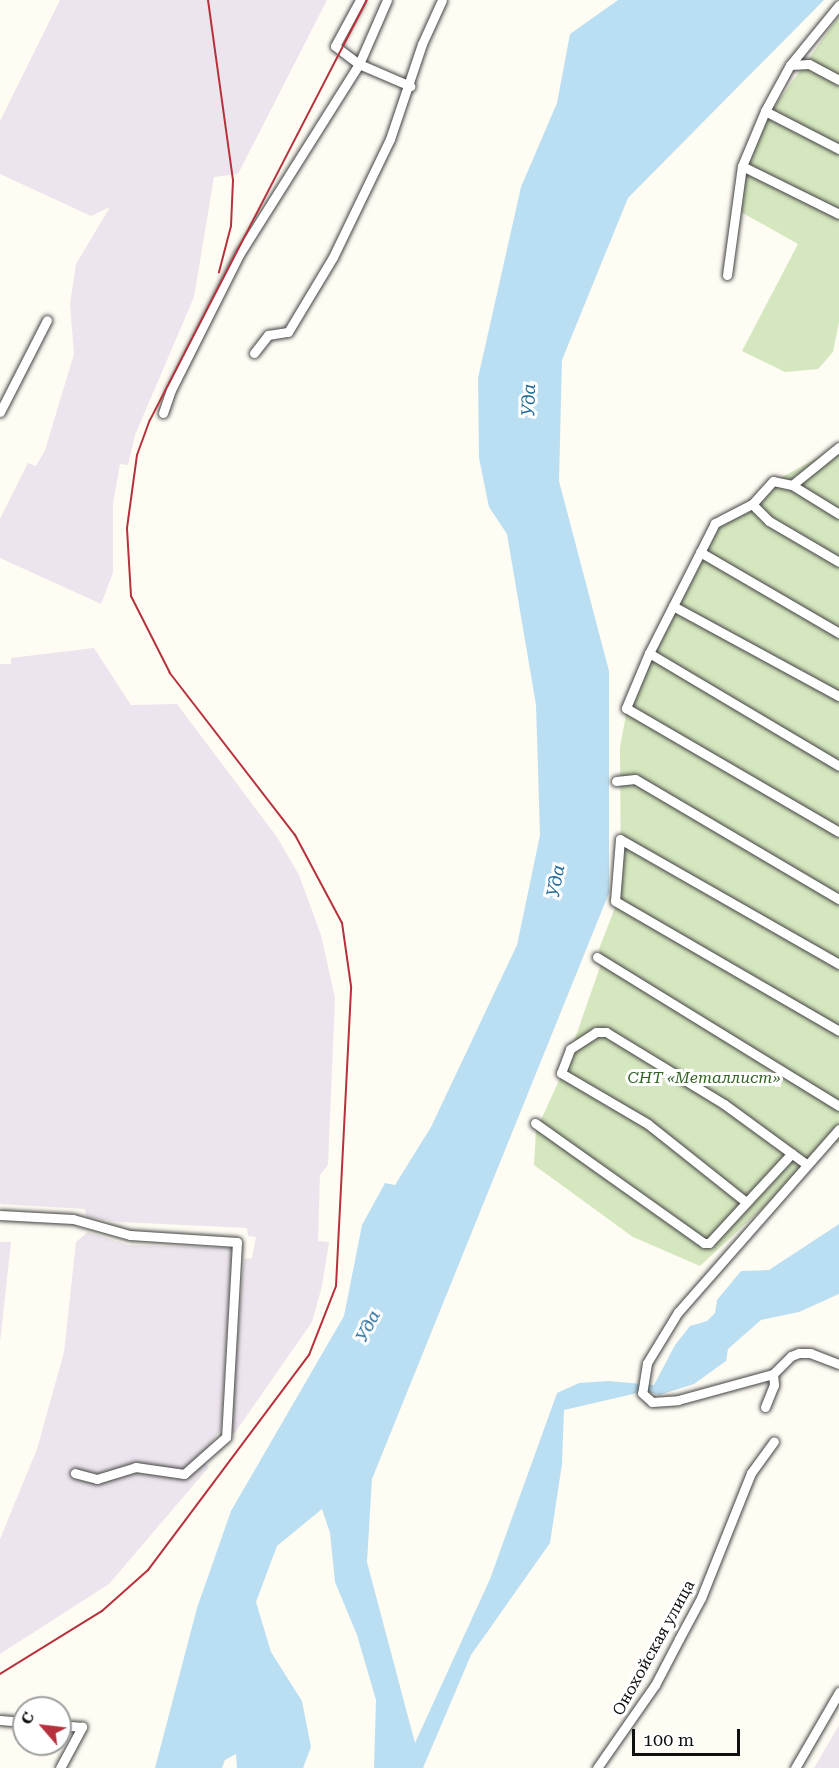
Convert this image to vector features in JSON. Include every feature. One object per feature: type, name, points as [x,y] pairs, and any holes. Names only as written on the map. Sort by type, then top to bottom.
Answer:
[{"type":"street","points":[[360,0],[335,42],[340,52],[360,64],[410,86]]},
{"type":"street","points":[[163,413],[171,390],[240,253],[360,64],[387,0]]},
{"type":"street","points":[[254,353],[268,334],[288,332],[333,257],[390,139],[410,86],[422,44],[442,0]]},
{"type":"street","points":[[727,275],[742,166],[765,111],[790,65],[837,10]]},
{"type":"street","points":[[790,65],[809,64],[839,80]]},
{"type":"street","points":[[765,111],[839,149]]},
{"type":"street","points":[[742,166],[839,214]]},
{"type":"street","points":[[0,412],[47,320]]},
{"type":"street","points":[[792,485],[839,447]]},
{"type":"street","points":[[839,514],[792,485],[773,481],[752,504],[715,523],[649,653],[626,708],[839,832]]},
{"type":"street","points":[[752,504],[769,521],[839,562]]},
{"type":"street","points":[[700,552],[839,633]]},
{"type":"street","points":[[673,606],[839,696]]},
{"type":"street","points":[[649,653],[839,766]]},
{"type":"street","points":[[616,781],[635,779],[839,899]]},
{"type":"street","points":[[839,964],[620,839],[615,901],[839,1031]]},
{"type":"street","points":[[597,957],[839,1107]]},
{"type":"street","points":[[746,1202],[648,1124],[561,1073],[570,1049],[596,1032],[606,1032],[724,1104],[806,1164]]},
{"type":"street","points":[[535,1123],[704,1243],[709,1243],[792,1153]]},
{"type":"street","points":[[839,1129],[678,1312],[658,1341],[642,1377],[642,1393],[652,1402],[678,1400],[773,1374],[791,1356],[799,1353],[810,1353],[839,1364]]},
{"type":"street","points":[[0,1215],[73,1219],[130,1234],[237,1242],[226,1437],[184,1474],[136,1467],[97,1479],[75,1473]]},
{"type":"street","points":[[765,1407],[774,1385],[773,1374]]},
{"type":"street","name":"Онохойская улица","points":[[597,1768],[648,1694],[679,1640],[701,1598],[751,1473],[774,1441]]},
{"type":"street","points":[[795,1768],[839,1692]]},
{"type":"street","points":[[72,1726],[82,1727],[72,1746]]},
{"type":"shaded area","points":[[60,0],[327,0],[238,174],[214,177],[194,297],[135,435],[128,465],[120,464],[113,504],[113,573],[101,604],[0,558],[0,519],[28,463],[36,466],[45,450],[74,354],[70,304],[76,264],[110,207],[91,216],[0,174],[0,121]]},
{"type":"shaded area","points":[[94,648],[131,705],[177,704],[277,837],[299,875],[321,935],[335,998],[328,1165],[320,1175],[318,1241],[329,1242],[322,1286],[312,1322],[234,1434],[230,1429],[244,1259],[252,1258],[256,1237],[248,1236],[247,1228],[119,1222],[86,1217],[85,1209],[0,1204],[0,664],[11,664],[11,658]]},
{"type":"shaded area","points":[[88,1232],[128,1245],[232,1248],[221,1429],[200,1458],[209,1467],[109,1584],[0,1654],[0,1539],[37,1449],[64,1352],[76,1242]]},
{"type":"shaded area","points":[[0,1242],[11,1242],[0,1343]]},
{"type":"shaded area","points":[[839,1725],[839,1768],[814,1768]]},
{"type":"green space","points":[[839,16],[839,322],[833,352],[818,369],[785,372],[742,351],[798,244],[739,211],[746,157],[767,117]]},
{"type":"green space","name":"СНТ «Металлист»","points":[[839,446],[839,1143],[834,1142],[700,1266],[633,1237],[534,1165],[536,1131],[565,1067],[601,964],[599,949],[621,892],[620,747],[630,693],[709,532],[775,481]]},
{"type":"water","name":"Уда","points":[[618,0],[824,0],[628,198],[562,360],[559,481],[609,671],[609,893],[372,1479],[367,1562],[415,1743],[490,1579],[557,1393],[579,1383],[608,1381],[654,1385],[675,1345],[690,1326],[707,1321],[715,1313],[717,1300],[741,1271],[769,1270],[839,1224],[839,1294],[799,1312],[761,1320],[728,1349],[726,1361],[694,1384],[659,1395],[646,1391],[564,1410],[562,1464],[550,1543],[471,1655],[423,1768],[374,1768],[376,1700],[357,1635],[335,1582],[330,1533],[322,1509],[277,1546],[256,1602],[271,1652],[302,1701],[311,1747],[303,1768],[237,1768],[236,1754],[225,1760],[222,1768],[155,1768],[197,1608],[231,1511],[344,1316],[362,1225],[385,1183],[395,1185],[431,1127],[517,945],[540,835],[536,705],[507,534],[489,507],[479,458],[478,378],[521,187],[557,103],[570,34]]},
{"type":"railway","points":[[208,0],[233,180],[231,226],[219,272]]},
{"type":"railway","points":[[0,1674],[102,1611],[148,1570],[309,1355],[336,1286],[351,986],[342,923],[295,835],[170,673],[131,596],[127,528],[137,455],[150,420],[367,0]]}]
